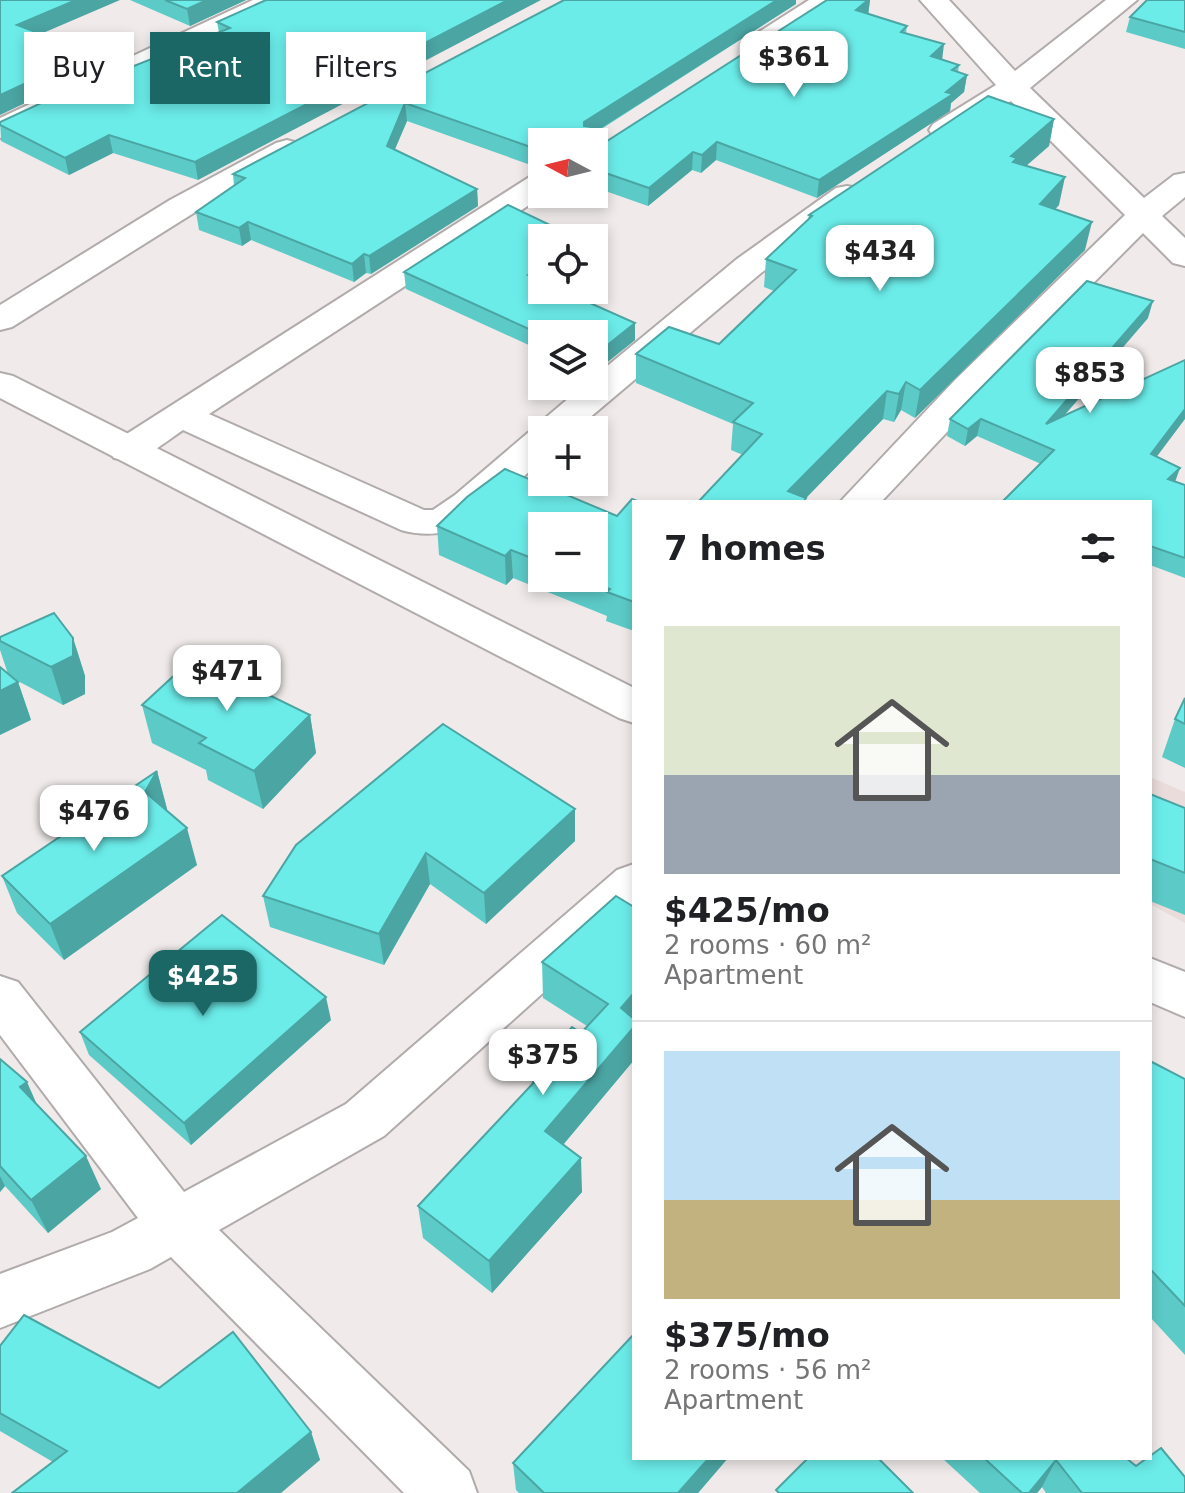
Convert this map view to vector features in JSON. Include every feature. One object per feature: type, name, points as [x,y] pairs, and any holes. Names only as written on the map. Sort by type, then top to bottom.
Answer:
[{"type":"street","points":[[0,129],[275,0]]},
{"type":"street","points":[[740,57],[827,0]]},
{"type":"street","points":[[934,0],[1013,87],[1185,256]]},
{"type":"street","points":[[919,146],[1013,87],[1123,0]]},
{"type":"street","points":[[0,320],[181,207],[317,132]]},
{"type":"street","points":[[569,416],[749,266],[869,179]]},
{"type":"street","points":[[861,500],[968,388],[1143,215],[1185,182]]},
{"type":"street","points":[[127,450],[528,192]]},
{"type":"street","points":[[0,384],[632,706]]},
{"type":"street","points":[[183,416],[415,521],[431,524],[444,521],[459,510],[528,451]]},
{"type":"street","points":[[0,1301],[130,1251],[365,1120],[632,885]]},
{"type":"street","points":[[1152,979],[1185,996]]},
{"type":"street","points":[[0,997],[176,1225],[447,1493]]},
{"type":"shaded area","points":[[1152,778],[1185,792],[1185,923],[1152,905]]},
{"type":"building","points":[[0,0],[76,0],[17,25],[36,32],[24,32],[24,84],[0,95]]},
{"type":"building","points":[[165,0],[207,0],[187,9]]},
{"type":"building","points":[[266,0],[508,0],[426,42],[426,32],[286,32],[286,104],[307,104],[195,162],[109,135],[65,158],[0,125],[0,122],[39,104],[134,104],[134,66],[150,60],[150,104],[270,104],[270,32],[220,32],[230,28],[217,22]]},
{"type":"building","points":[[564,0],[777,0],[584,122],[584,126],[591,128],[528,128],[528,146],[408,104],[426,104],[426,73]]},
{"type":"building","points":[[827,0],[868,0],[856,10],[907,26],[901,32],[944,44],[931,56],[959,65],[952,70],[967,75],[946,92],[953,94],[819,180],[717,142],[702,155],[693,152],[649,188],[608,174],[608,140]]},
{"type":"building","points":[[1147,0],[1185,0],[1185,32],[1130,17]]},
{"type":"building","points":[[988,96],[1054,119],[1011,156],[1017,158],[1013,162],[1065,177],[1040,204],[1092,222],[920,390],[906,382],[899,394],[887,391],[788,491],[806,498],[804,500],[700,500],[762,434],[733,422],[753,403],[636,354],[669,327],[719,344],[796,270],[766,259],[812,216],[809,215]]},
{"type":"building","points":[[366,104],[405,104],[387,146],[477,189],[369,256],[364,254],[352,264],[248,222],[239,228],[196,212],[245,178],[233,174]]},
{"type":"building","points":[[508,205],[548,224],[528,224],[528,304],[592,304],[635,323],[608,345],[608,320],[528,320],[528,329],[404,272]]},
{"type":"building","points":[[1087,281],[1153,301],[1046,424],[1185,360],[1185,409],[1151,454],[1180,468],[1168,479],[1185,485],[1185,558],[1152,547],[1152,500],[1004,500],[1054,450],[981,419],[968,429],[950,419]]},
{"type":"building","points":[[505,469],[528,479],[528,496],[569,496],[607,512],[528,512],[528,557],[511,550],[505,556],[437,526],[467,497]]},
{"type":"building","points":[[632,499],[635,500],[632,500],[632,601],[607,592],[610,589],[608,512],[617,516]]},
{"type":"building","points":[[54,613],[73,638],[73,656],[51,667],[0,641],[0,637]]},
{"type":"building","points":[[193,658],[310,715],[254,771],[199,743],[206,738],[142,705]]},
{"type":"building","points":[[0,667],[18,682],[0,691]]},
{"type":"building","points":[[1185,698],[1185,724],[1175,719]]},
{"type":"building","points":[[443,724],[575,809],[484,893],[426,853],[379,934],[263,896],[296,845]]},
{"type":"building","points":[[157,771],[145,792],[187,828],[50,924],[2,876]]},
{"type":"building","points":[[1152,795],[1185,808],[1185,873],[1152,860]]},
{"type":"building","points":[[616,896],[632,906],[632,995],[621,1008],[632,1017],[632,1029],[545,1131],[581,1158],[489,1261],[418,1206],[539,1077],[532,1073],[572,1027],[581,1033],[608,1004],[542,962]]},
{"type":"building","points":[[222,915],[326,997],[184,1123],[80,1032]]},
{"type":"building","points":[[0,1059],[27,1082],[20,1087],[86,1156],[31,1200],[0,1166]]},
{"type":"building","points":[[1152,1062],[1185,1079],[1185,1306],[1152,1271]]},
{"type":"building","points":[[24,1315],[159,1388],[233,1332],[311,1432],[237,1493],[12,1493],[67,1451],[0,1413],[0,1346]]},
{"type":"building","points":[[632,1336],[632,1460],[707,1460],[678,1493],[544,1493],[513,1463]]},
{"type":"building","points":[[1161,1448],[1185,1477],[1185,1493],[1082,1493],[1056,1460],[1128,1460],[1136,1466],[1144,1460],[1152,1460],[1152,1455]]},
{"type":"building","points":[[806,1460],[880,1460],[913,1493],[779,1493],[776,1490]]},
{"type":"building","points":[[986,1460],[1056,1460],[1029,1493],[1022,1493]]}]
